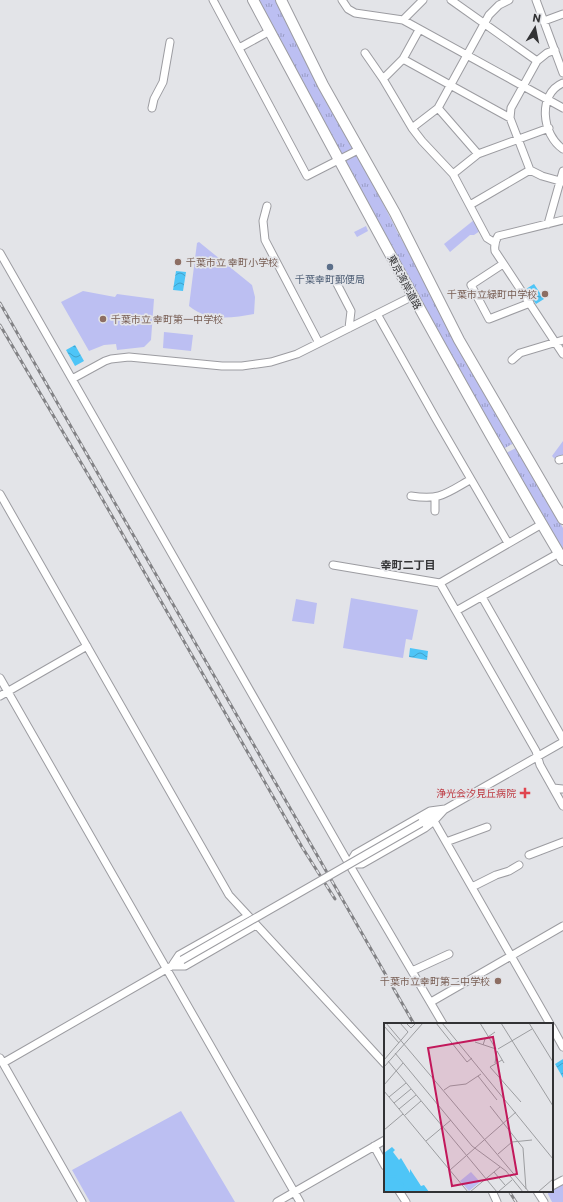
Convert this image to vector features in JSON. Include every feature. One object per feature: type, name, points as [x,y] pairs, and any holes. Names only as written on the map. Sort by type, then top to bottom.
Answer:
[{"type":"highway","name":"東京湾岸道路","points":[[253,0],[477,413],[561,556]]},
{"type":"highway","points":[[281,0],[323,85],[395,213],[459,340],[563,519]]},
{"type":"street","points":[[213,0],[307,176],[360,149]]},
{"type":"street","points":[[342,0],[348,8],[355,13],[398,18],[403,20],[563,108]]},
{"type":"street","points":[[403,20],[422,0]]},
{"type":"street","points":[[451,0],[537,61]]},
{"type":"street","points":[[412,128],[438,108],[484,24],[493,10],[506,0]]},
{"type":"street","points":[[536,0],[563,73]]},
{"type":"street","points":[[544,21],[563,14]]},
{"type":"street","points":[[383,79],[403,59],[419,30]]},
{"type":"street","points":[[239,48],[270,32]]},
{"type":"street","points":[[152,108],[154,99],[162,82],[170,42]]},
{"type":"street","points":[[562,182],[542,176],[530,170],[510,118],[511,108],[537,61],[547,53],[563,49]]},
{"type":"street","points":[[365,53],[383,79],[412,128],[453,174],[487,238],[494,242]]},
{"type":"street","points":[[403,59],[510,118]]},
{"type":"street","points":[[563,83],[554,89],[548,100],[545,112],[549,128],[555,142],[563,149]]},
{"type":"street","points":[[438,108],[478,154]]},
{"type":"street","points":[[453,174],[478,154],[549,128]]},
{"type":"street","points":[[470,205],[530,170]]},
{"type":"street","points":[[548,224],[562,182],[563,171]]},
{"type":"street","points":[[268,206],[263,220],[265,240],[319,343]]},
{"type":"street","points":[[563,220],[498,236],[494,242],[495,251],[503,264],[563,354]]},
{"type":"street","points":[[0,253],[349,864],[442,1023]]},
{"type":"street","points":[[503,264],[471,285],[489,319],[530,303]]},
{"type":"street","points":[[332,280],[335,280],[351,311],[349,328]]},
{"type":"street","points":[[72,379],[105,361],[118,358],[137,357],[206,365],[242,366],[281,359],[298,354],[413,296]]},
{"type":"street","points":[[377,314],[508,543]]},
{"type":"street","points":[[512,360],[520,353],[563,340]]},
{"type":"street","points":[[411,496],[435,498],[468,481]]},
{"type":"street","points":[[0,494],[229,895],[384,1063]]},
{"type":"street","points":[[435,498],[435,511]]},
{"type":"street","points":[[333,565],[440,583],[542,524]]},
{"type":"street","points":[[456,611],[561,556]]},
{"type":"street","points":[[440,583],[536,751],[540,765],[563,806]]},
{"type":"street","points":[[82,1202],[1,1061],[169,968],[538,756],[563,740],[482,597]]},
{"type":"street","points":[[0,696],[87,646]]},
{"type":"street","points":[[0,678],[169,968],[300,1202]]},
{"type":"street","points":[[553,788],[563,789]]},
{"type":"street","points":[[349,864],[355,854],[430,811],[445,809]]},
{"type":"street","points":[[349,864],[362,864],[434,821],[445,809]]},
{"type":"street","points":[[434,821],[549,1023]]},
{"type":"street","points":[[446,842],[487,827]]},
{"type":"street","points":[[528,855],[563,842]]},
{"type":"street","points":[[472,887],[519,865]]},
{"type":"street","points":[[169,968],[179,955],[248,916]]},
{"type":"street","points":[[169,968],[186,966],[256,925]]},
{"type":"street","points":[[430,1002],[563,926]]},
{"type":"street","points":[[412,971],[449,954]]},
{"type":"street","points":[[553,1029],[563,1047]]},
{"type":"street","points":[[277,1202],[384,1141]]},
{"type":"street","points":[[374,1146],[384,1164]]},
{"type":"street","points":[[553,1185],[563,1180]]},
{"type":"street","points":[[400,1192],[406,1202]]},
{"type":"street","points":[[493,1192],[498,1202]]},
{"type":"street","points":[[540,1192],[544,1202]]},
{"type":"green space","points":[[258,0],[276,0],[354,149],[342,156]]},
{"type":"green space","points":[[358,154],[398,233],[514,443],[503,449],[345,161]]},
{"type":"green space","points":[[474,220],[480,231],[474,235],[470,235],[450,252],[444,244]]},
{"type":"green space","points":[[366,226],[368,231],[357,237],[354,232]]},
{"type":"green space","points":[[199,242],[252,285],[255,297],[254,314],[220,318],[204,315],[189,306],[197,243]]},
{"type":"green space","points":[[83,291],[115,297],[117,294],[154,299],[151,340],[144,347],[117,350],[116,344],[104,345],[89,351],[61,302]]},
{"type":"green space","points":[[164,332],[193,335],[191,351],[163,348]]},
{"type":"green space","points":[[563,441],[563,456],[555,459],[552,456]]},
{"type":"green space","points":[[516,448],[563,528],[563,551],[506,453]]},
{"type":"green space","points":[[351,598],[418,610],[412,640],[406,639],[403,658],[343,648]]},
{"type":"green space","points":[[296,599],[317,603],[314,624],[292,621]]},
{"type":"green space","points":[[181,1111],[235,1202],[90,1202],[72,1170]]},
{"type":"green space","points":[[563,1183],[563,1202],[552,1202],[548,1192],[553,1192],[553,1188]]},
{"type":"water","points":[[176,271],[186,272],[183,291],[173,290]]},
{"type":"water","points":[[534,284],[544,299],[536,304],[526,289]]},
{"type":"water","points":[[75,345],[84,361],[75,366],[66,350]]},
{"type":"water","points":[[410,648],[428,651],[427,660],[409,657]]},
{"type":"water","points":[[563,1059],[563,1078],[555,1064]]},
{"type":"railway","points":[[0,303],[413,1023]]},
{"type":"railway","points":[[0,325],[100,495],[302,847],[335,899]]},
{"type":"railway","points":[[510,1192],[516,1202]]},
{"type":"place","name":"千葉市立 幸町小学校","points":[[178,262]]},
{"type":"place","name":"千葉幸町郵便局","points":[[330,267]]},
{"type":"place","name":"千葉市立緑町中学校","points":[[545,294]]},
{"type":"place","name":"千葉市立 幸町第一中学校","points":[[103,319]]},
{"type":"place","name":"浄光会汐見丘病院","points":[[525,793]]},
{"type":"place","name":"千葉市立幸町第二中学校","points":[[498,981]]},
{"type":"district","name":"幸町二丁目","points":[[408,565]]}]
